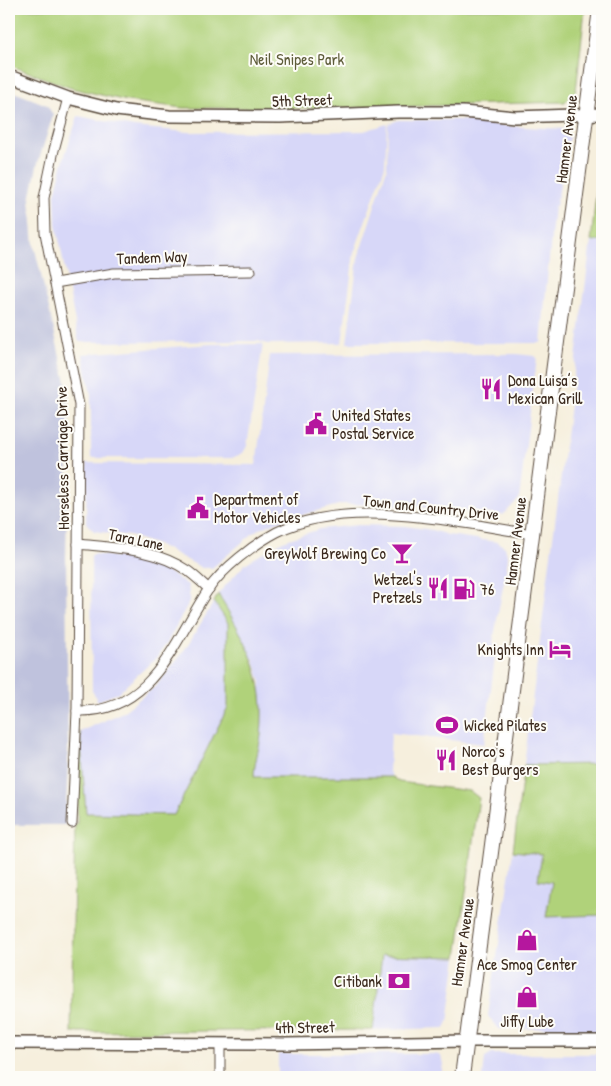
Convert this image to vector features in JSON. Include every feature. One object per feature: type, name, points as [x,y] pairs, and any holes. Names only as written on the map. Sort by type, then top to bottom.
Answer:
[{"type":"main road","name":"Hamner Avenue","points":[[462,1077],[600,9]]},
{"type":"street","name":"5th Street","points":[[9,76],[68,98],[116,110],[169,116],[280,117],[398,112],[463,112],[514,117],[602,114]]},
{"type":"street","name":"Horseless Carriage Drive","points":[[68,98],[44,198],[45,233],[79,405],[77,711],[72,822]]},
{"type":"street","name":"Tandem Way","points":[[55,283],[114,273],[251,271]]},
{"type":"street","name":"Town and Country Drive","points":[[77,711],[109,708],[137,691],[170,657],[209,589],[242,555],[277,532],[316,520],[352,513],[426,518],[533,534]]},
{"type":"street","name":"Tara Lane","points":[[78,544],[120,548],[158,556],[188,571],[209,589]]},
{"type":"street","name":"4th Street","points":[[10,1042],[220,1044],[602,1041]]},
{"type":"street","points":[[220,1044],[220,1077]]},
{"type":"shaded area","points":[[9,90],[47,105],[53,115],[37,166],[30,200],[34,245],[69,395],[66,557],[68,761],[65,825],[9,825]]},
{"type":"shaded area","points":[[78,116],[134,127],[187,132],[364,131],[387,124],[385,166],[354,253],[342,343],[268,344],[258,341],[79,342],[56,224],[55,194],[64,158]]},
{"type":"shaded area","points":[[398,120],[460,120],[505,126],[564,129],[570,135],[556,206],[554,206],[541,343],[347,343],[358,258],[387,168],[388,124]]},
{"type":"shaded area","points":[[591,241],[602,241],[602,764],[524,765]]},
{"type":"shaded area","points":[[211,344],[263,344],[247,446],[243,453],[232,458],[91,458],[91,395],[83,354]]},
{"type":"shaded area","points":[[516,354],[535,356],[537,358],[519,499],[503,515],[399,505],[342,504],[276,522],[257,530],[212,568],[202,568],[161,546],[130,536],[94,531],[86,523],[87,463],[256,465],[270,355]]},
{"type":"shaded area","points":[[358,525],[405,526],[432,530],[448,535],[497,542],[505,547],[508,559],[493,642],[496,649],[484,744],[391,733],[389,772],[392,777],[254,777],[261,682],[254,661],[218,594],[245,564],[283,541],[320,529]]},
{"type":"shaded area","points":[[93,554],[133,559],[165,570],[188,585],[190,600],[167,643],[156,658],[119,692],[98,701],[96,701],[97,698],[92,691],[91,556]]},
{"type":"shaded area","points":[[214,602],[228,623],[228,707],[179,808],[174,815],[86,813],[80,732],[123,712],[156,686],[182,654]]},
{"type":"shaded area","points":[[513,851],[542,854],[552,882],[547,917],[602,915],[602,1033],[566,1033],[562,1028],[499,1029],[488,1016]]},
{"type":"shaded area","points":[[382,955],[457,957],[448,1022],[445,1028],[373,1030]]},
{"type":"shaded area","points":[[278,1054],[435,1054],[441,1056],[443,1064],[441,1077],[278,1077]]},
{"type":"shaded area","points":[[492,1054],[602,1054],[602,1077],[483,1077],[485,1058]]},
{"type":"green space","name":"Neil Snipes Park","points":[[9,9],[585,9],[576,91],[565,102],[349,108],[183,108],[127,101],[71,88],[9,65]]},
{"type":"green space","points":[[602,140],[602,241],[591,241]]},
{"type":"green space","points":[[218,594],[246,644],[258,677],[262,714],[261,735],[254,777],[392,777],[399,782],[470,791],[479,798],[457,957],[382,955],[373,1030],[71,1032],[75,825],[77,824],[80,732],[86,813],[174,815],[228,707],[228,623],[214,602]]},
{"type":"green space","points":[[602,764],[602,915],[546,917],[552,882],[538,880],[542,854],[513,851],[524,765]]},
{"type":"place","name":"Dona Luisa’s Mexican Grill","points":[[491,389]]},
{"type":"place","name":"United States Postal Service","points":[[316,424]]},
{"type":"place","name":"Department of Motor Vehicles","points":[[198,508]]},
{"type":"place","name":"GreyWolf Brewing Co","points":[[402,553]]},
{"type":"place","name":"Wetzel's Pretzels","points":[[438,588]]},
{"type":"place","name":"76","points":[[464,589]]},
{"type":"place","name":"Knights Inn","points":[[560,649]]},
{"type":"place","name":"Wicked Pilates","points":[[447,725]]},
{"type":"place","name":"Norco's Best Burgers","points":[[446,760]]},
{"type":"place","name":"Ace Smog Center","points":[[527,940]]},
{"type":"place","name":"Citibank","points":[[399,981]]},
{"type":"place","name":"Jiffy Lube","points":[[527,997]]}]
